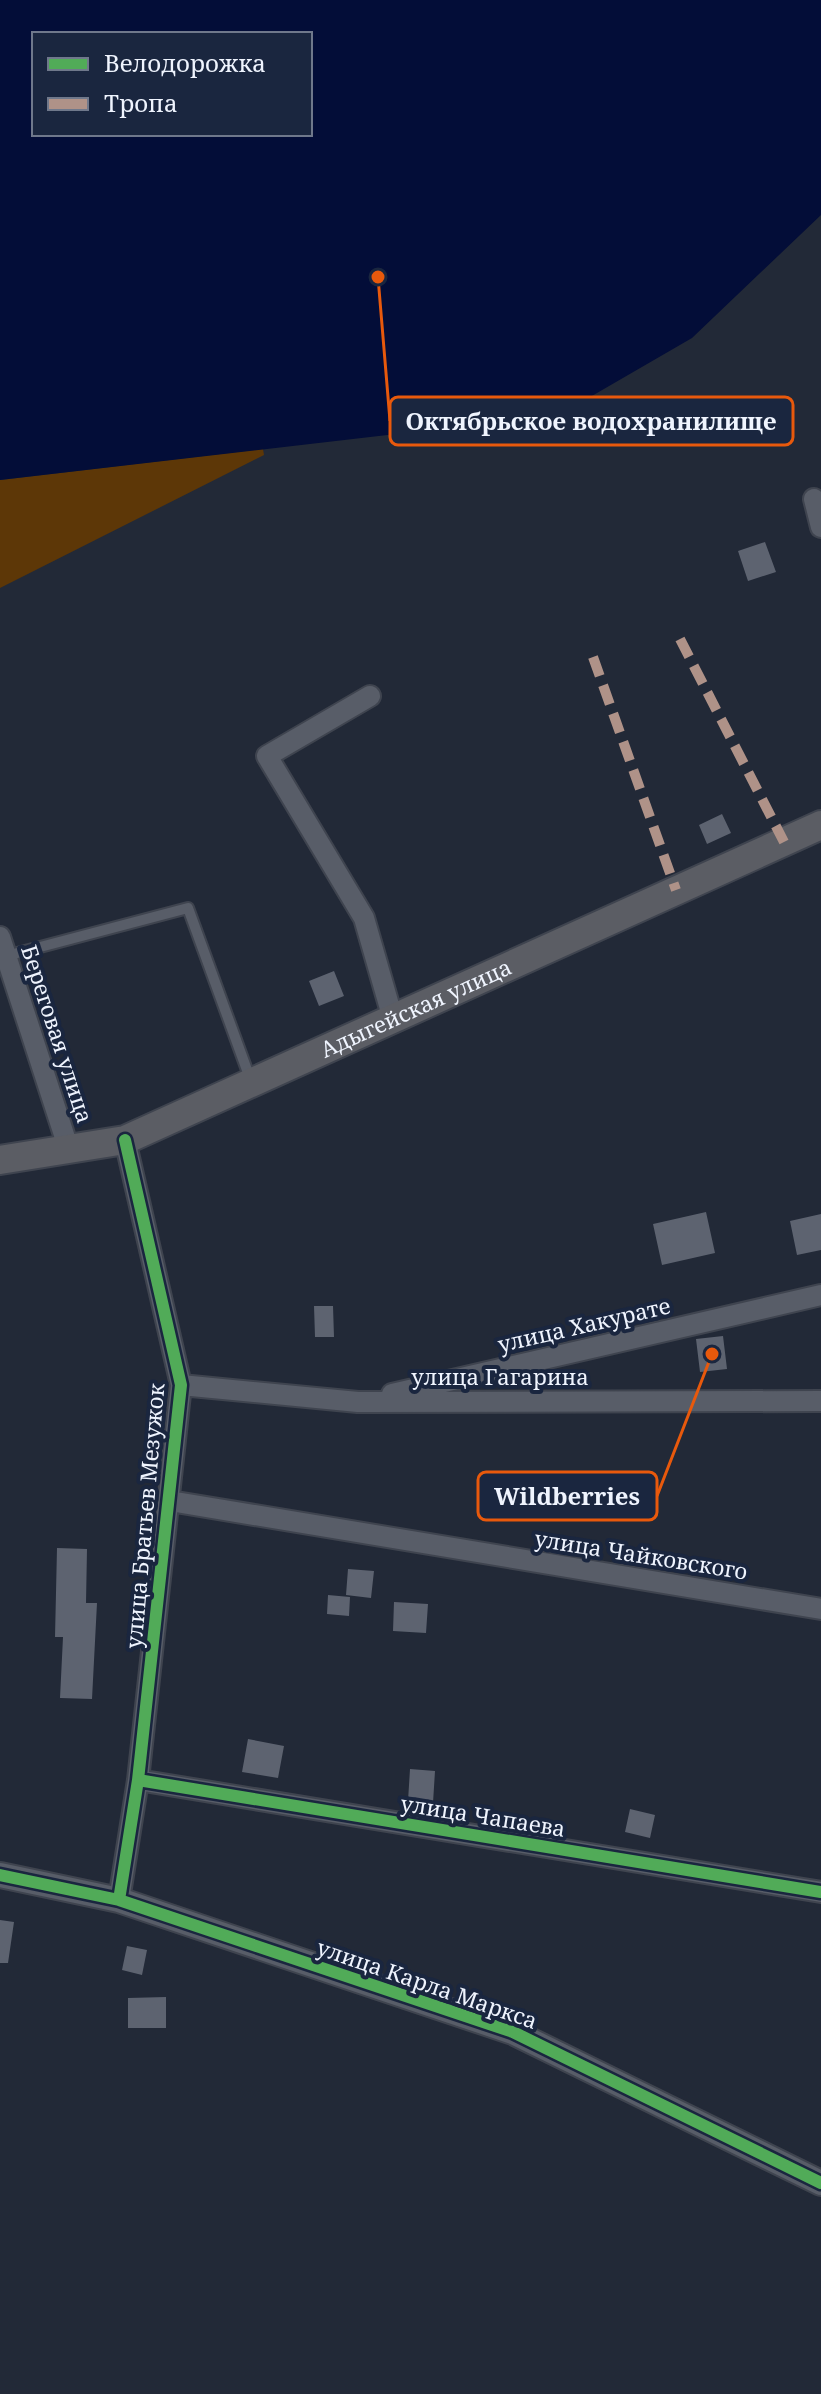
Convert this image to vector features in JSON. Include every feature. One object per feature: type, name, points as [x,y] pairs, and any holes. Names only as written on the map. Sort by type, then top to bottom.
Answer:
[{"type":"main road","name":"Адыгейская улица","points":[[0,1160],[125,1140],[821,825]]},
{"type":"street","points":[[814,499],[821,527]]},
{"type":"street","points":[[370,696],[267,756],[364,918],[393,1019]]},
{"type":"street","name":"Береговая улица","points":[[3,946],[68,1147]]},
{"type":"street","name":"улица Братьев Мезужок","points":[[119,1900],[138,1780],[181,1385],[125,1140]]},
{"type":"street","name":"улица Хакурате","points":[[358,1402],[821,1295]]},
{"type":"street","name":"улица Гагарина","points":[[181,1385],[358,1402],[821,1401]]},
{"type":"street","name":"улица Чайковского","points":[[170,1501],[821,1609]]},
{"type":"street","name":"улица Чапаева","points":[[138,1780],[821,1892]]},
{"type":"street","name":"улица Карла Маркса","points":[[0,1875],[119,1900],[513,2032],[821,2183]]},
{"type":"lane","points":[[3,946],[188,908],[251,1083]]},
{"type":"shaded area","points":[[0,0],[821,0],[821,215],[692,338],[559,415],[0,480]]},
{"type":"shaded area","points":[[263,449],[264,455],[0,588],[0,480]]},
{"type":"building","points":[[765,542],[776,572],[748,581],[738,551]]},
{"type":"building","points":[[722,814],[731,833],[707,844],[699,825]]},
{"type":"building","points":[[334,971],[344,996],[319,1006],[309,981]]},
{"type":"building","points":[[706,1212],[715,1253],[662,1265],[653,1224]]},
{"type":"building","points":[[821,1214],[821,1250],[797,1255],[790,1221]]},
{"type":"building","points":[[314,1306],[333,1306],[334,1337],[315,1337]]},
{"type":"building","points":[[723,1336],[727,1369],[700,1372],[696,1339]]},
{"type":"building","points":[[57,1548],[87,1549],[86,1603],[97,1603],[92,1699],[60,1698],[63,1637],[55,1637]]},
{"type":"building","points":[[348,1569],[374,1571],[371,1598],[346,1595]]},
{"type":"building","points":[[328,1595],[350,1597],[349,1616],[327,1614]]},
{"type":"building","points":[[394,1602],[428,1604],[426,1633],[393,1631]]},
{"type":"building","points":[[248,1739],[284,1746],[278,1778],[242,1772]]},
{"type":"building","points":[[410,1769],[435,1771],[433,1803],[408,1801]]},
{"type":"building","points":[[630,1809],[655,1815],[650,1838],[625,1832]]},
{"type":"building","points":[[0,1920],[14,1922],[8,1963],[0,1963]]},
{"type":"building","points":[[127,1946],[147,1950],[142,1975],[122,1970]]},
{"type":"building","points":[[166,1997],[166,2028],[128,2028],[128,1998]]},
{"type":"marked path","points":[[680,639],[784,842]]},
{"type":"marked path","points":[[593,657],[676,890]]},
{"type":"cycle path","points":[[119,1900],[138,1780],[181,1385],[125,1140]]},
{"type":"cycle path","points":[[138,1780],[821,1892]]},
{"type":"cycle path","points":[[0,1875],[119,1900],[513,2032],[821,2183]]},
{"type":"place","name":"Октябрьское водохранилище","points":[[378,277]]},
{"type":"place","name":"Wildberries","points":[[712,1354]]}]
